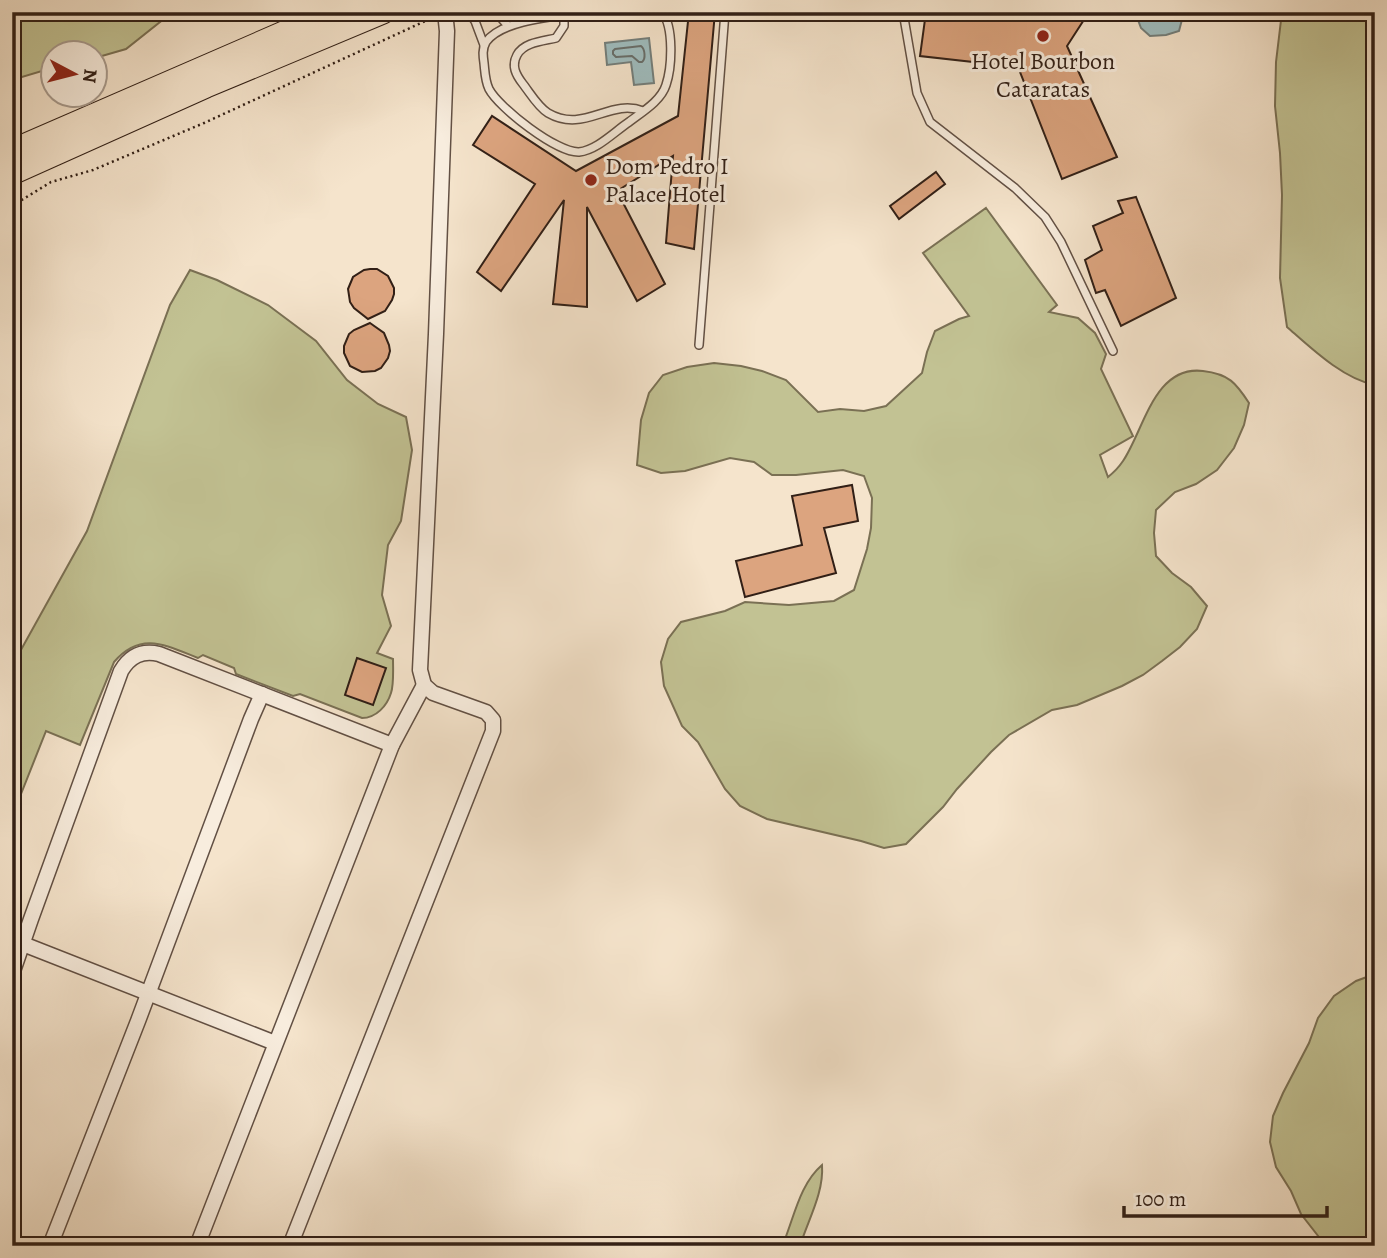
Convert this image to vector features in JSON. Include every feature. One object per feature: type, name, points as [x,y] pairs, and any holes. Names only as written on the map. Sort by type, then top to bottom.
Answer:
[{"type":"main road","points":[[12,151],[332,12]]},
{"type":"main road","points":[[12,173],[206,86],[383,12]]},
{"type":"street","points":[[290,1246],[493,731],[493,720],[486,712],[433,693],[424,685],[420,670],[436,334],[447,31],[445,16]]},
{"type":"street","points":[[12,974],[121,671],[130,659],[144,653],[159,654],[392,745]]},
{"type":"street","points":[[197,1246],[392,745],[424,685]]},
{"type":"street","points":[[50,1246],[262,694]]},
{"type":"street","points":[[23,944],[275,1042]]},
{"type":"lane","points":[[468,12],[475,21],[484,45],[487,83],[494,96],[507,111],[561,148],[573,152],[591,149],[658,99],[667,82],[670,47],[669,24],[662,12]]},
{"type":"lane","points":[[496,12],[508,26]]},
{"type":"lane","points":[[484,45],[508,26],[586,12]]},
{"type":"lane","points":[[699,345],[725,12]]},
{"type":"lane","points":[[903,12],[918,93],[930,122],[1015,188],[1045,217],[1061,242],[1113,351]]},
{"type":"lane","points":[[564,15],[564,26],[556,38],[527,46],[519,52],[515,62],[515,74],[546,112],[556,117],[579,120],[619,108],[643,111]]},
{"type":"path","points":[[12,206],[51,182],[93,170],[204,123],[433,17],[445,16]]},
{"type":"green space","points":[[12,12],[161,12],[165,18],[126,49],[108,54],[108,38],[38,38],[38,72],[12,80]]},
{"type":"green space","points":[[1282,12],[1375,12],[1375,385],[1339,370],[1287,327],[1280,278],[1282,195],[1275,106],[1276,62]]},
{"type":"green space","points":[[986,208],[1057,305],[1049,312],[1078,318],[1095,333],[1106,354],[1101,369],[1133,436],[1100,455],[1108,477],[1123,461],[1152,402],[1173,378],[1186,372],[1219,374],[1236,385],[1249,403],[1244,425],[1234,448],[1217,470],[1196,484],[1175,492],[1156,510],[1156,556],[1172,573],[1191,587],[1207,606],[1197,629],[1180,647],[1143,675],[1077,705],[1052,710],[1009,735],[906,844],[884,848],[767,819],[740,806],[725,789],[698,742],[682,726],[664,686],[661,662],[668,639],[681,622],[725,611],[745,602],[789,605],[834,601],[854,590],[867,549],[872,498],[864,476],[843,470],[772,475],[754,462],[730,458],[685,471],[661,473],[637,465],[641,420],[649,393],[663,375],[687,367],[714,363],[741,366],[786,380],[818,412],[840,409],[864,411],[886,406],[922,373],[935,331],[969,316],[923,253]]},
{"type":"green space","points":[[190,270],[268,305],[316,341],[347,380],[378,404],[406,417],[412,450],[401,521],[388,545],[382,595],[391,626],[377,653],[393,659],[391,693],[380,710],[372,716],[362,718],[300,694],[293,696],[236,674],[234,668],[203,655],[198,658],[164,645],[134,646],[114,662],[80,745],[46,731],[21,794],[12,790],[12,666],[87,531],[170,305]]},
{"type":"green space","points":[[1375,974],[1375,1246],[1326,1246],[1301,1214],[1276,1167],[1270,1142],[1273,1116],[1309,1043],[1318,1018],[1334,996],[1356,981]]},
{"type":"green space","points":[[822,1165],[821,1186],[800,1246],[783,1246],[804,1189]]},
{"type":"water","points":[[1135,12],[1184,12],[1179,31],[1150,36],[1141,28]]},
{"type":"water","points":[[649,38],[654,83],[634,85],[631,62],[607,65],[605,43]]},
{"type":"building","points":[[689,12],[715,12],[694,249],[666,243],[673,156],[617,191],[665,284],[637,301],[587,207],[587,307],[553,304],[564,200],[501,291],[477,272],[535,184],[473,145],[492,116],[576,171],[678,116]]},
{"type":"building","points":[[926,12],[1013,20],[1027,12],[1089,12],[1067,46],[1117,157],[1062,179],[1018,67],[920,56]]},
{"type":"building","points":[[936,172],[945,184],[899,219],[890,206]]},
{"type":"building","points":[[1136,197],[1176,298],[1121,326],[1105,290],[1096,293],[1085,260],[1102,250],[1093,226],[1123,213],[1118,201]]},
{"type":"building","points":[[370,269],[377,269],[388,276],[394,294],[385,311],[368,319],[350,302],[348,289],[353,277]]},
{"type":"building","points":[[370,323],[384,333],[390,351],[381,368],[362,372],[350,366],[344,346],[349,334]]},
{"type":"building","points":[[852,485],[858,521],[824,528],[836,573],[745,597],[736,561],[802,545],[792,496]]},
{"type":"building","points":[[357,658],[386,668],[373,705],[345,695]]},
{"type":"place","name":"Hotel Bourbon Cataratas","points":[[1043,36]]},
{"type":"place","name":"Dom Pedro I Palace Hotel","points":[[591,180]]}]
